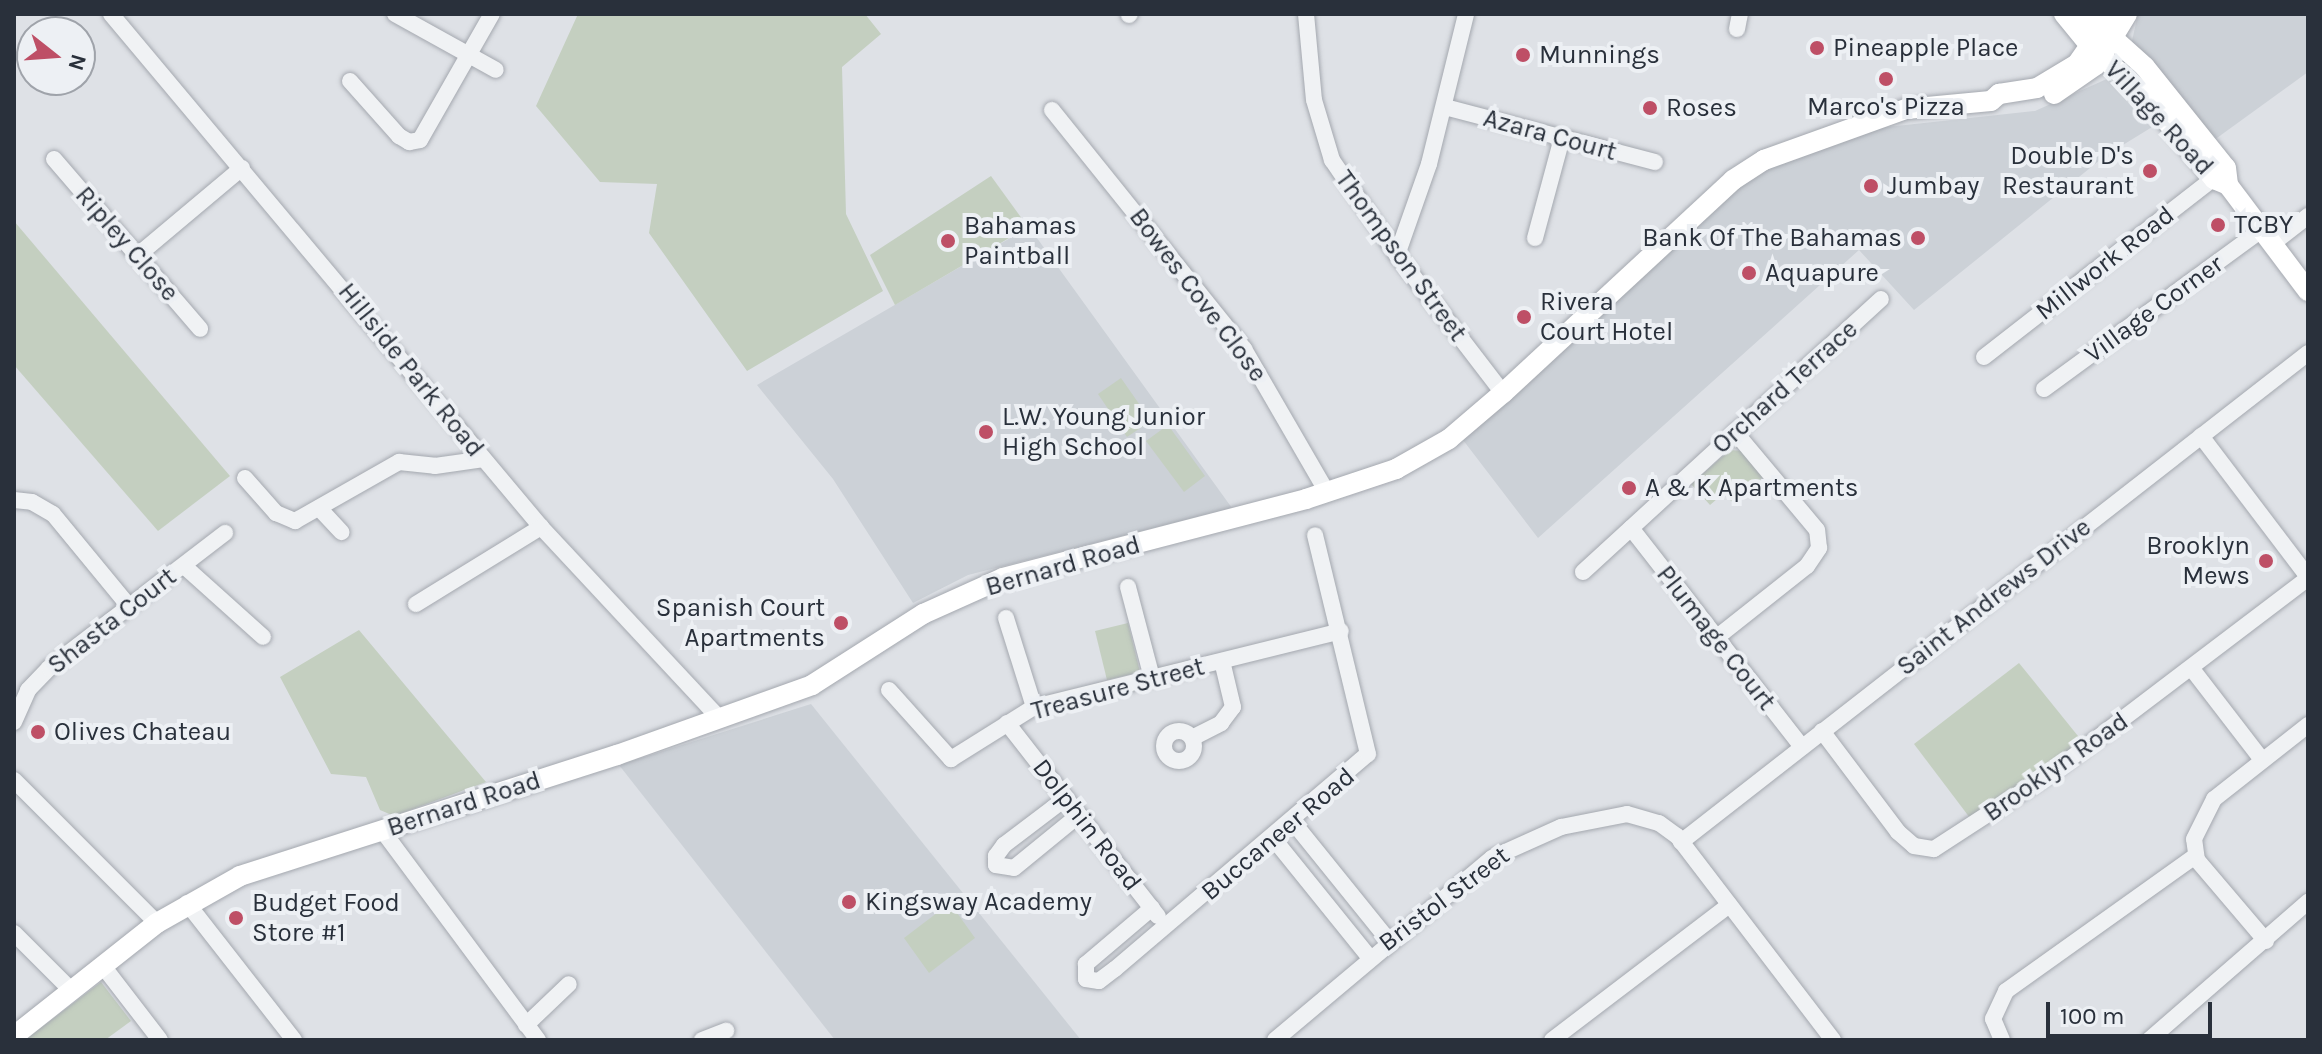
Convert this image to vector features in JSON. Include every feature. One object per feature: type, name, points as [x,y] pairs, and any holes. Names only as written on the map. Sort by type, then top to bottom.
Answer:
[{"type":"main road","points":[[2064,14],[2104,38]]},
{"type":"main road","points":[[2086,14],[2104,38]]},
{"type":"main road","points":[[2104,38],[2127,14]]},
{"type":"main road","name":"Bernard Road","points":[[17,1031],[157,923],[187,903],[240,876],[812,685],[923,614],[1003,578],[1327,492],[1396,469],[1449,439],[1733,180],[1764,160],[1906,109],[1991,101],[1999,107],[2038,101],[2079,80],[2104,38]]},
{"type":"main road","name":"Village Road","points":[[2104,38],[2145,67],[2308,291]]},
{"type":"street","name":"Hillside Park Road","points":[[111,14],[541,527],[719,718]]},
{"type":"street","points":[[395,14],[496,70]]},
{"type":"street","points":[[350,81],[399,136],[417,142],[434,123],[492,14]]},
{"type":"street","name":"Thompson Street","points":[[1306,14],[1314,100],[1324,141],[1344,182],[1503,393]]},
{"type":"street","points":[[1397,255],[1445,107],[1466,14]]},
{"type":"street","name":"Azara Court","points":[[1445,107],[1655,162]]},
{"type":"street","name":"Bowes Cove Close","points":[[1052,110],[1244,349],[1327,492]]},
{"type":"street","points":[[1535,238],[1562,138]]},
{"type":"street","name":"Ripley Close","points":[[54,159],[200,329]]},
{"type":"street","points":[[137,256],[242,168]]},
{"type":"street","name":"Millwork Road","points":[[1984,357],[2223,177]]},
{"type":"street","name":"Village Corner","points":[[2044,389],[2268,236],[2308,216]]},
{"type":"street","name":"Orchard Terrace","points":[[1583,572],[1881,299]]},
{"type":"street","name":"Saint Andrews Drive","points":[[1681,842],[2308,353]]},
{"type":"street","points":[[1716,638],[1807,566],[1819,548],[1817,530],[1735,432]]},
{"type":"street","points":[[2201,436],[2308,578]]},
{"type":"street","points":[[245,478],[285,520],[295,521],[399,462],[464,466],[484,459]]},
{"type":"street","points":[[14,500],[32,502],[53,514],[128,605]]},
{"type":"street","points":[[319,508],[341,532]]},
{"type":"street","points":[[416,604],[541,527]]},
{"type":"street","name":"Plumage Court","points":[[1631,528],[1802,747]]},
{"type":"street","name":"Shasta Court","points":[[14,722],[25,696],[44,673],[225,533]]},
{"type":"street","name":"Buccaneer Road","points":[[1152,908],[1086,964],[1086,979],[1099,981],[1293,822],[1368,754],[1341,631],[1315,535]]},
{"type":"street","points":[[184,566],[263,637]]},
{"type":"street","name":"Brooklyn Road","points":[[1822,731],[1898,832],[1914,846],[1934,849],[2043,779],[2192,669],[2308,578]]},
{"type":"street","points":[[1128,587],[1152,678]]},
{"type":"street","points":[[1006,618],[1034,707]]},
{"type":"street","name":"Treasure Street","points":[[889,690],[947,759],[1034,707],[1341,631]]},
{"type":"street","points":[[1192,738],[1221,723],[1233,707],[1222,661]]},
{"type":"street","points":[[2192,669],[2262,760]]},
{"type":"street","name":"Dolphin Road","points":[[1007,723],[1167,926]]},
{"type":"street","points":[[2266,941],[2195,856],[2196,831],[2209,806],[2308,725]]},
{"type":"street","points":[[14,780],[157,923]]},
{"type":"street","points":[[1066,798],[1004,845],[996,856],[996,865],[1014,868],[1079,815]]},
{"type":"street","name":"Bristol Street","points":[[1275,1040],[1369,957],[1492,858],[1561,827],[1627,814],[1659,823],[1681,842],[1833,1040]]},
{"type":"street","points":[[1293,822],[1389,941]]},
{"type":"street","points":[[382,830],[538,1040]]},
{"type":"street","points":[[1273,838],[1369,957]]},
{"type":"street","points":[[2002,1040],[1993,1019],[2006,991],[2195,856]]},
{"type":"street","points":[[2149,1040],[2308,902]]},
{"type":"street","points":[[187,903],[294,1040]]},
{"type":"street","points":[[1552,1040],[1729,905]]},
{"type":"street","points":[[14,933],[72,991]]},
{"type":"street","points":[[103,966],[160,1040]]},
{"type":"street","points":[[526,1025],[569,984]]},
{"type":"street","points":[[702,1040],[726,1031]]},
{"type":"shaded area","points":[[2138,14],[2308,14],[2308,72],[2210,143],[2138,52],[2132,41]]},
{"type":"shaded area","points":[[2118,74],[2157,124],[2105,156],[1914,310],[1859,250],[1538,538],[1463,440],[1741,186],[1792,155],[1878,128],[2035,111]]},
{"type":"shaded area","name":"L.W. Young Junior High School","points":[[1029,227],[1232,508],[968,575],[913,603],[833,479],[757,385]]},
{"type":"shaded area","name":"Kingsway Academy","points":[[811,704],[1081,1040],[835,1040],[619,765]]},
{"type":"green space","points":[[578,14],[865,14],[881,34],[842,67],[846,214],[883,291],[747,371],[649,233],[657,184],[600,182],[536,106]]},
{"type":"green space","name":"Bahamas Paintball","points":[[991,176],[1028,227],[895,305],[870,255]]},
{"type":"green space","points":[[14,221],[230,476],[158,531],[14,365]]},
{"type":"green space","points":[[1121,378],[1151,421],[1127,437],[1098,394]]},
{"type":"green space","points":[[1168,425],[1205,476],[1184,492],[1146,441]]},
{"type":"green space","points":[[1730,450],[1744,451],[1765,475],[1733,503],[1724,493],[1710,505],[1691,484]]},
{"type":"green space","points":[[1128,623],[1140,672],[1107,680],[1095,631]]},
{"type":"green space","points":[[359,630],[486,782],[394,816],[380,810],[366,777],[331,774],[280,677]]},
{"type":"green space","points":[[2019,663],[2082,741],[1970,818],[1914,744]]},
{"type":"green space","points":[[950,903],[975,938],[929,973],[904,938]]},
{"type":"green space","points":[[101,982],[131,1021],[105,1040],[25,1040]]},
{"type":"place","name":"Pineapple Place","points":[[1817,48]]},
{"type":"place","name":"Munnings","points":[[1523,55]]},
{"type":"place","name":"Marco's Pizza","points":[[1886,79]]},
{"type":"place","name":"Roses","points":[[1650,108]]},
{"type":"place","name":"Double D's Restaurant","points":[[2150,171]]},
{"type":"place","name":"Jumbay","points":[[1871,186]]},
{"type":"place","name":"TCBY","points":[[2218,225]]},
{"type":"place","name":"Bank Of The Bahamas","points":[[1918,238]]},
{"type":"place","name":"Bahamas Paintball","points":[[948,241]]},
{"type":"place","name":"Aquapure","points":[[1749,273]]},
{"type":"place","name":"Rivera Court Hotel","points":[[1524,317]]},
{"type":"place","name":"L.W. Young Junior High School","points":[[986,432]]},
{"type":"place","name":"A & K Apartments","points":[[1629,488]]},
{"type":"place","name":"Brooklyn Mews","points":[[2266,561]]},
{"type":"place","name":"Spanish Court Apartments","points":[[841,623]]},
{"type":"place","name":"Olives Chateau","points":[[38,732]]},
{"type":"place","name":"Kingsway Academy","points":[[849,902]]},
{"type":"place","name":"Budget Food Store #1","points":[[236,918]]}]
